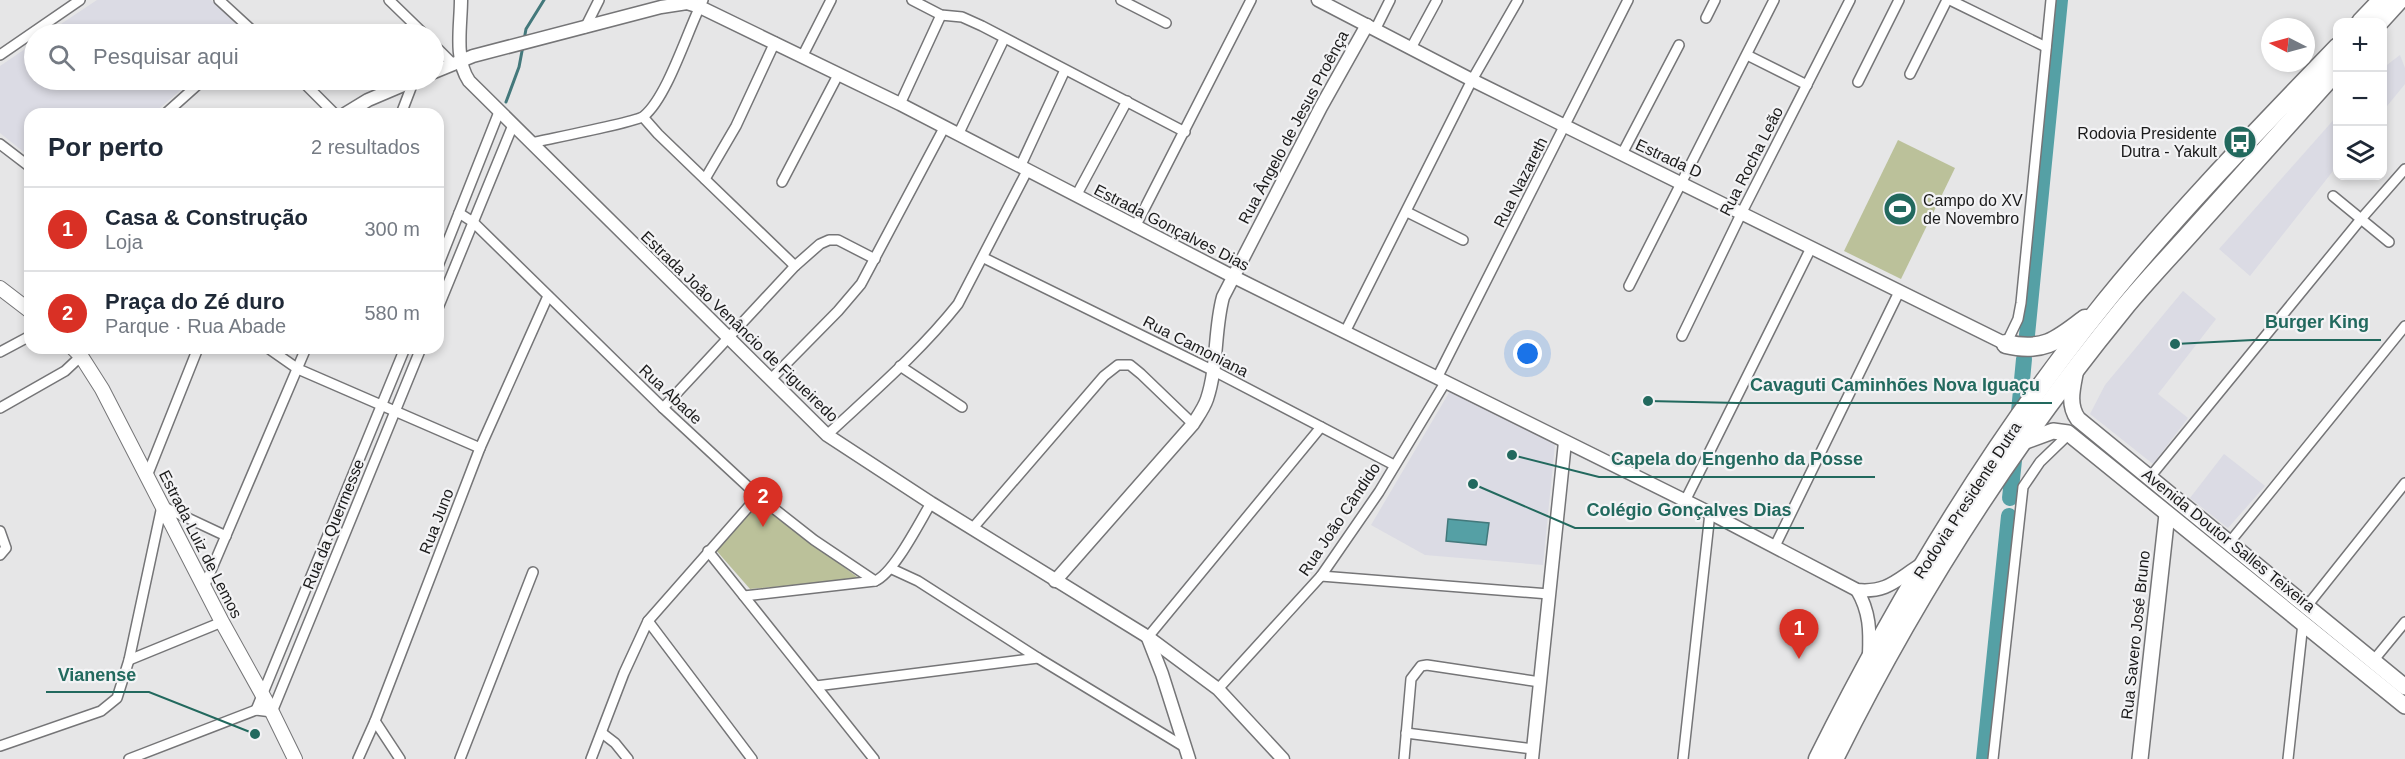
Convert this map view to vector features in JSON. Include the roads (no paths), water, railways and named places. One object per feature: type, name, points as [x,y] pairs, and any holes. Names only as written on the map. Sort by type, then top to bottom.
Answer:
[{"type":"highway","points":[[2367,18],[2388,3]]},
{"type":"highway","points":[[2381,18],[2388,3]]},
{"type":"highway","name":"Rodovia Presidente Dutra","points":[[1818,759],[1869,659],[1925,562],[2003,441],[2103,304],[2138,262],[2333,51]]},
{"type":"highway","name":"Rodovia Presidente Dutra","points":[[1834,759],[1860,706],[1952,546],[1999,474],[2077,366],[2124,307],[2334,72]]},
{"type":"highway","points":[[2006,344],[2029,347],[2051,344],[2103,304]]},
{"type":"main road","points":[[0,288],[24,306]]},
{"type":"main road","name":"Estrada Luiz de Lemos","points":[[82,354],[295,759]]},
{"type":"main road","name":"Avenida Doutor Salles Teixeira","points":[[2077,366],[2072,395],[2074,412],[2080,421],[2405,687]]},
{"type":"main road","points":[[2022,443],[2053,431],[2061,430],[2069,434]]},
{"type":"main road","name":"Avenida Doutor Salles Teixeira","points":[[2069,434],[2405,705]]},
{"type":"main road","points":[[2095,455],[2096,446],[2105,441]]},
{"type":"main road","points":[[2167,514],[2179,508],[2189,508]]},
{"type":"main road","name":"Rua Savero José Bruno","points":[[2140,759],[2167,514]]},
{"type":"street","points":[[45,24],[80,0]]},
{"type":"street","points":[[219,0],[243,24]]},
{"type":"street","points":[[389,0],[414,24]]},
{"type":"street","name":"Estrada João Venâncio de Figueiredo","points":[[461,0],[456,62],[469,81],[772,378],[827,435],[932,504],[1148,637],[1218,689],[1283,759]]},
{"type":"street","points":[[585,28],[599,0]]},
{"type":"street","points":[[802,57],[831,0]]},
{"type":"street","points":[[912,0],[941,15],[962,17],[1185,132]]},
{"type":"street","points":[[1121,0],[1167,23]]},
{"type":"street","points":[[1135,227],[1251,0]]},
{"type":"street","points":[[1371,27],[1390,0]]},
{"type":"street","points":[[1411,48],[1437,0]]},
{"type":"street","points":[[1346,332],[1472,80],[1518,0]]},
{"type":"street","name":"Rua Nazareth","points":[[1442,379],[1628,0]]},
{"type":"street","points":[[1706,18],[1715,0]]},
{"type":"street","points":[[1629,285],[1774,0]]},
{"type":"street","name":"Rua Rocha Leão","points":[[1682,336],[1850,0]]},
{"type":"street","points":[[1858,81],[1899,0]]},
{"type":"street","points":[[1910,74],[1950,0],[2046,47]]},
{"type":"street","points":[[2006,344],[2018,319],[2021,303],[2051,0]]},
{"type":"street","name":"Estrada D","points":[[1325,2],[1472,80],[2006,344]]},
{"type":"street","points":[[531,143],[643,117],[657,99],[674,67],[701,3]]},
{"type":"street","name":"Estrada Gonçalves Dias","points":[[444,67],[531,41],[661,7],[701,3],[1135,227],[1710,513],[1857,590]]},
{"type":"street","points":[[900,104],[941,15]]},
{"type":"street","name":"Rua Ângelo de Jesus Proênça","points":[[1055,581],[1193,424],[1207,402],[1214,371],[1218,314],[1232,276],[1321,106],[1371,27]]},
{"type":"street","points":[[0,55],[24,38]]},
{"type":"street","points":[[958,135],[1004,39]]},
{"type":"street","points":[[705,179],[736,126],[775,42]]},
{"type":"street","points":[[1622,154],[1679,45]]},
{"type":"street","points":[[444,53],[456,62]]},
{"type":"street","points":[[1747,55],[1807,85]]},
{"type":"street","points":[[827,435],[900,366],[952,312],[984,258],[1065,69]]},
{"type":"street","points":[[782,182],[838,75]]},
{"type":"street","points":[[172,108],[192,90]]},
{"type":"street","points":[[311,90],[329,108]]},
{"type":"street","points":[[355,108],[391,90]]},
{"type":"street","points":[[402,108],[410,90]]},
{"type":"street","points":[[1076,196],[1127,101]]},
{"type":"street","points":[[444,251],[499,112]]},
{"type":"street","points":[[643,117],[795,266]]},
{"type":"street","points":[[444,293],[513,125]]},
{"type":"street","points":[[772,378],[838,311],[861,284],[944,128]]},
{"type":"street","points":[[0,144],[24,162]]},
{"type":"street","points":[[2151,477],[2361,219],[2405,169]]},
{"type":"street","points":[[2333,196],[2389,242]]},
{"type":"street","points":[[1407,212],[1463,240]]},
{"type":"street","name":"Rua Abade","points":[[459,213],[473,222],[663,408],[758,496],[814,540],[875,581]]},
{"type":"street","points":[[663,408],[795,266],[819,244],[829,240],[844,242],[875,259]]},
{"type":"street","points":[[1685,501],[1811,248]]},
{"type":"street","name":"Rua Camoniana","points":[[984,258],[1214,371],[1394,465]]},
{"type":"street","points":[[1775,546],[1899,292]]},
{"type":"street","name":"Rua Juno","points":[[358,759],[375,721],[480,448],[548,296]]},
{"type":"street","points":[[2229,543],[2405,326]]},
{"type":"street","points":[[0,352],[24,339]]},
{"type":"street","points":[[0,408],[65,371],[78,354]]},
{"type":"street","points":[[147,476],[196,354]]},
{"type":"street","points":[[276,354],[297,369],[480,448]]},
{"type":"street","points":[[204,587],[303,354]]},
{"type":"street","name":"Rua da Quermesse","points":[[256,710],[403,354]]},
{"type":"street","name":"Rua da Quermesse","points":[[272,712],[419,354]]},
{"type":"street","points":[[972,529],[1104,376],[1118,365],[1130,366],[1193,424]]},
{"type":"street","points":[[900,366],[962,407]]},
{"type":"street","name":"Rua João Cândido","points":[[1218,689],[1322,576],[1379,492],[1442,379]]},
{"type":"street","points":[[1189,759],[1148,637],[1321,427]]},
{"type":"street","points":[[1993,759],[2023,487],[2045,458],[2069,434]]},
{"type":"street","points":[[1406,733],[1533,754],[1565,442]]},
{"type":"street","points":[[2307,606],[2405,483]]},
{"type":"street","points":[[591,759],[624,673],[648,621],[758,496]]},
{"type":"street","points":[[744,596],[875,581],[882,578],[892,569],[932,504]]},
{"type":"street","points":[[0,746],[101,711],[117,698],[129,660],[162,506],[226,537]]},
{"type":"street","points":[[1683,759],[1710,513]]},
{"type":"street","points":[[0,531],[6,548],[0,555]]},
{"type":"street","points":[[708,551],[874,759]]},
{"type":"street","points":[[1857,590],[1878,591],[1887,588],[1925,562]]},
{"type":"street","points":[[892,569],[918,581],[1038,658],[1183,746]]},
{"type":"street","points":[[460,759],[533,572]]},
{"type":"street","points":[[1322,576],[1549,594]]},
{"type":"street","points":[[1857,590],[1869,618],[1869,659]]},
{"type":"street","points":[[648,621],[752,759]]},
{"type":"street","points":[[129,660],[222,622]]},
{"type":"street","points":[[2373,661],[2405,622]]},
{"type":"street","points":[[2288,759],[2303,623]]},
{"type":"street","points":[[816,686],[1038,658]]},
{"type":"street","points":[[1404,759],[1412,679],[1421,666],[1428,665],[1540,682]]},
{"type":"street","points":[[135,758],[256,710],[272,712]]},
{"type":"street","points":[[375,721],[400,759]]},
{"type":"street","points":[[602,733],[615,742],[628,759]]},
{"type":"water","points":[[1448,519],[1489,523],[1486,545],[1446,541]]},
{"type":"waterway","points":[[524,40],[526,29],[544,0]]},
{"type":"waterway","points":[[2027,335],[2060,0]]},
{"type":"waterway","points":[[506,102],[519,67],[523,46]]},
{"type":"waterway","points":[[2018,422],[2024,359]]},
{"type":"waterway","points":[[2010,498],[2015,451]]},
{"type":"waterway","points":[[1984,759],[2009,516]]},
{"type":"place","name":"Rodovia Presidente Dutra - Yakult","points":[[2240,142]]},
{"type":"place","name":"Campo do XV de Novembro","points":[[1900,209]]},
{"type":"place","name":"Burger King","points":[[2175,344]]},
{"type":"place","name":"Cavaguti Caminhões Nova Iguaçu","points":[[1648,401]]},
{"type":"place","name":"Capela do Engenho da Posse","points":[[1512,455]]},
{"type":"place","name":"Colégio Gonçalves Dias","points":[[1473,484]]},
{"type":"place","name":"Praça do Zé duro","points":[[763,527]]},
{"type":"place","name":"Casa & Construção","points":[[1799,659]]},
{"type":"place","name":"Vianense","points":[[255,734]]}]
